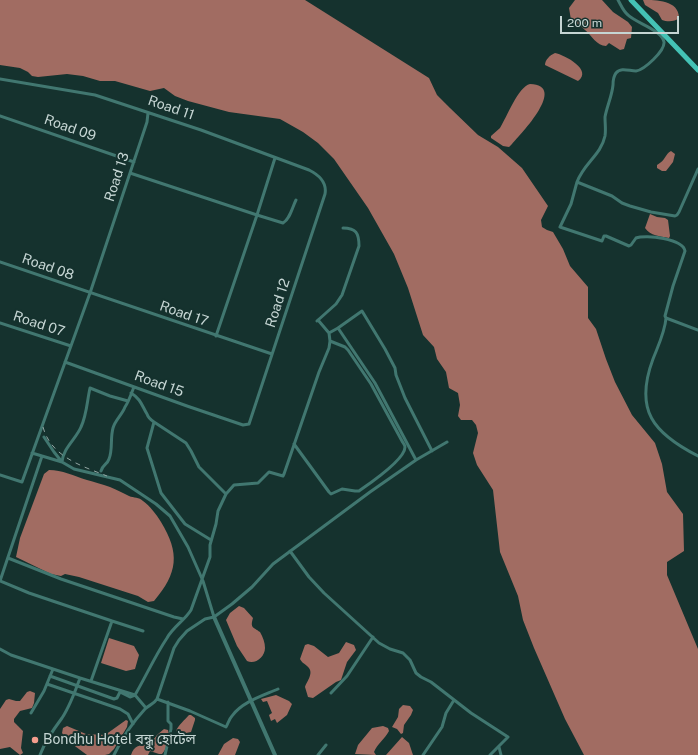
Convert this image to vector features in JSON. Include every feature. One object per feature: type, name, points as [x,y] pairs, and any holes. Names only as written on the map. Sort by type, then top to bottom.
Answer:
[{"type":"main road","points":[[631,0],[698,70]]},
{"type":"street","points":[[618,0],[624,12],[629,17],[647,26],[660,36],[664,42],[663,48],[657,57],[642,69],[636,71],[619,70],[614,74],[606,116],[605,137],[601,147],[581,172],[570,204],[560,226],[602,240],[604,236],[610,237],[629,246],[632,245],[636,238],[643,237],[665,239],[678,243],[685,248],[665,313],[666,318],[664,330],[648,374],[645,392],[648,411],[651,419],[658,429],[684,448],[698,456]]},
{"type":"street","name":"Road 11","points":[[0,79],[95,94],[215,135],[314,172],[325,185]]},
{"type":"street","name":"Road 13","points":[[0,475],[22,482],[90,293],[147,122],[148,113]]},
{"type":"street","name":"Road 09","points":[[0,116],[134,162]]},
{"type":"street","points":[[216,336],[275,158]]},
{"type":"street","points":[[577,182],[612,196],[622,203],[634,208],[675,216],[679,212],[698,169]]},
{"type":"street","points":[[130,173],[283,223],[290,216],[296,200]]},
{"type":"street","name":"Road 12","points":[[246,425],[249,424],[326,194],[325,185]]},
{"type":"street","points":[[50,676],[114,699],[117,698],[120,692],[130,697],[135,695],[167,638],[173,629],[188,615],[191,610],[210,557],[209,548],[218,512],[226,494],[234,484],[258,483],[269,472],[283,476],[330,341],[329,333],[317,321],[336,304],[342,295],[359,246],[359,239],[355,231],[350,228],[343,228]]},
{"type":"street","name":"Road 08","points":[[0,262],[90,293]]},
{"type":"street","name":"Road 17","points":[[90,293],[272,354]]},
{"type":"street","points":[[329,333],[362,311],[386,349],[395,368],[396,375],[405,398],[432,451]]},
{"type":"street","points":[[666,318],[698,330]]},
{"type":"street","name":"Road 07","points":[[0,323],[71,346]]},
{"type":"street","points":[[338,328],[375,383],[416,460]]},
{"type":"street","points":[[294,444],[332,494],[342,489],[355,492],[359,490],[398,460],[405,447],[358,364],[345,346],[330,341]]},
{"type":"street","name":"Road 15","points":[[65,362],[187,406],[246,425]]},
{"type":"street","points":[[100,471],[103,464],[108,462],[114,424],[125,407],[134,387]]},
{"type":"street","points":[[32,454],[62,462],[62,455],[82,426],[87,411],[90,388],[128,401]]},
{"type":"street","points":[[131,394],[139,399],[146,413],[154,422],[186,443],[194,455],[199,467],[226,494]]},
{"type":"street","points":[[154,422],[147,448],[161,493],[185,524],[211,540]]},
{"type":"street","points":[[44,437],[62,462],[74,469],[120,480],[164,511],[174,522],[188,547],[203,580],[214,617],[275,755]]},
{"type":"street","points":[[114,755],[133,724],[146,708],[157,699],[168,666],[179,640],[197,624],[205,619],[214,617],[242,596],[273,564],[290,551],[416,460],[447,442]]},
{"type":"street","points":[[42,456],[0,581],[29,593],[143,631]]},
{"type":"street","points":[[290,551],[324,593],[373,637],[384,646],[403,653],[410,660],[416,673],[446,692],[454,700],[508,737],[490,755]]},
{"type":"street","points":[[8,558],[61,579],[183,619]]},
{"type":"street","points":[[91,681],[112,621]]},
{"type":"street","points":[[330,693],[348,676],[373,637]]},
{"type":"street","points":[[0,649],[11,655],[135,695],[146,708]]},
{"type":"street","points":[[31,712],[47,684],[53,669]]},
{"type":"street","points":[[40,755],[48,737],[62,717],[80,678]]},
{"type":"street","points":[[47,684],[123,711],[128,714],[133,724]]},
{"type":"street","points":[[157,699],[168,702],[226,727],[231,717],[251,701],[278,689]]},
{"type":"street","points":[[423,755],[442,727],[446,713],[454,700]]},
{"type":"street","points":[[166,755],[171,729],[171,724],[168,721],[168,702]]},
{"type":"street","points":[[318,755],[326,745]]},
{"type":"street","points":[[499,747],[502,755]]},
{"type":"shaded area","points":[[0,0],[305,0],[429,78],[437,95],[450,108],[478,135],[498,147],[522,168],[548,206],[541,220],[542,227],[553,232],[563,249],[570,266],[588,287],[588,318],[596,329],[615,382],[632,415],[655,443],[662,464],[667,492],[683,514],[684,551],[667,562],[667,575],[698,649],[698,755],[584,755],[565,719],[534,648],[523,620],[518,596],[500,552],[493,490],[477,465],[473,453],[478,433],[476,425],[472,420],[461,420],[458,416],[460,405],[458,393],[449,388],[446,372],[437,359],[434,347],[423,335],[408,288],[394,254],[368,208],[334,159],[318,143],[303,132],[280,119],[229,112],[188,101],[175,96],[164,88],[150,91],[115,81],[100,81],[83,76],[67,74],[38,77],[32,76],[20,68],[0,65]]},
{"type":"shaded area","points":[[575,0],[602,0],[613,12],[628,22],[632,27],[631,38],[627,39],[624,49],[620,50],[609,43],[606,46],[603,46],[594,40],[582,27],[571,20],[569,8]]},
{"type":"shaded area","points":[[643,0],[654,0],[671,4],[678,12],[679,18],[671,21],[662,20],[658,13],[645,5]]},
{"type":"shaded area","points":[[555,53],[571,60],[580,68],[582,77],[578,81],[545,65],[548,58]]},
{"type":"shaded area","points":[[530,84],[541,86],[544,92],[543,101],[539,111],[509,147],[503,146],[491,138],[491,136],[500,128],[517,96],[526,86]]},
{"type":"shaded area","points":[[671,151],[675,154],[673,162],[666,171],[662,171],[657,168],[657,165]]},
{"type":"shaded area","points":[[650,214],[668,220],[669,238],[647,231],[645,228]]},
{"type":"shaded area","points":[[49,470],[63,472],[110,487],[129,496],[140,499],[153,510],[167,533],[171,543],[174,563],[168,581],[154,601],[148,602],[138,596],[79,577],[65,574],[61,576],[51,574],[16,557],[20,538],[44,474]]},
{"type":"shaded area","points":[[239,606],[244,608],[253,618],[252,626],[260,632],[264,642],[265,651],[259,659],[253,662],[247,661],[237,646],[226,620],[230,613]]},
{"type":"shaded area","points":[[109,638],[134,646],[139,655],[135,669],[126,671],[101,663]]},
{"type":"shaded area","points":[[346,642],[354,645],[356,650],[347,662],[341,680],[313,698],[308,697],[305,687],[310,676],[310,671],[300,659],[305,645],[308,644],[314,646],[328,657],[339,653]]},
{"type":"shaded area","points":[[30,691],[35,693],[32,708],[20,711],[14,719],[14,722],[23,731],[21,748],[23,753],[20,755],[10,747],[0,749],[0,709],[6,700],[9,699],[20,701],[27,692]]},
{"type":"shaded area","points":[[276,695],[292,704],[287,715],[277,723],[275,719],[271,721],[269,715],[272,713],[267,701],[263,702],[261,699]]},
{"type":"shaded area","points":[[403,705],[410,706],[413,710],[404,725],[403,733],[401,734],[397,729],[392,727],[398,717],[399,709]]},
{"type":"shaded area","points":[[189,715],[195,718],[191,732],[177,732],[176,731],[179,726]]},
{"type":"shaded area","points":[[126,720],[128,721],[127,727],[114,749],[109,754],[105,755],[87,755],[68,741],[62,733],[63,728],[67,726],[86,734],[105,735]]},
{"type":"shaded area","points":[[383,726],[388,728],[389,731],[375,749],[374,752],[376,755],[355,754],[358,745],[372,728]]},
{"type":"shaded area","points":[[164,729],[168,730],[169,736],[167,746],[162,754],[150,751],[148,755],[131,755],[136,747],[149,745]]},
{"type":"shaded area","points":[[402,737],[409,743],[413,755],[386,755]]},
{"type":"shaded area","points":[[233,738],[238,739],[240,742],[235,755],[218,755],[224,744]]},
{"type":"railway","points":[[43,427],[47,437],[60,453],[78,464],[107,476]]},
{"type":"place","name":"Bondhu Hotel বন্ধু হোটেল","points":[[35,740]]}]
